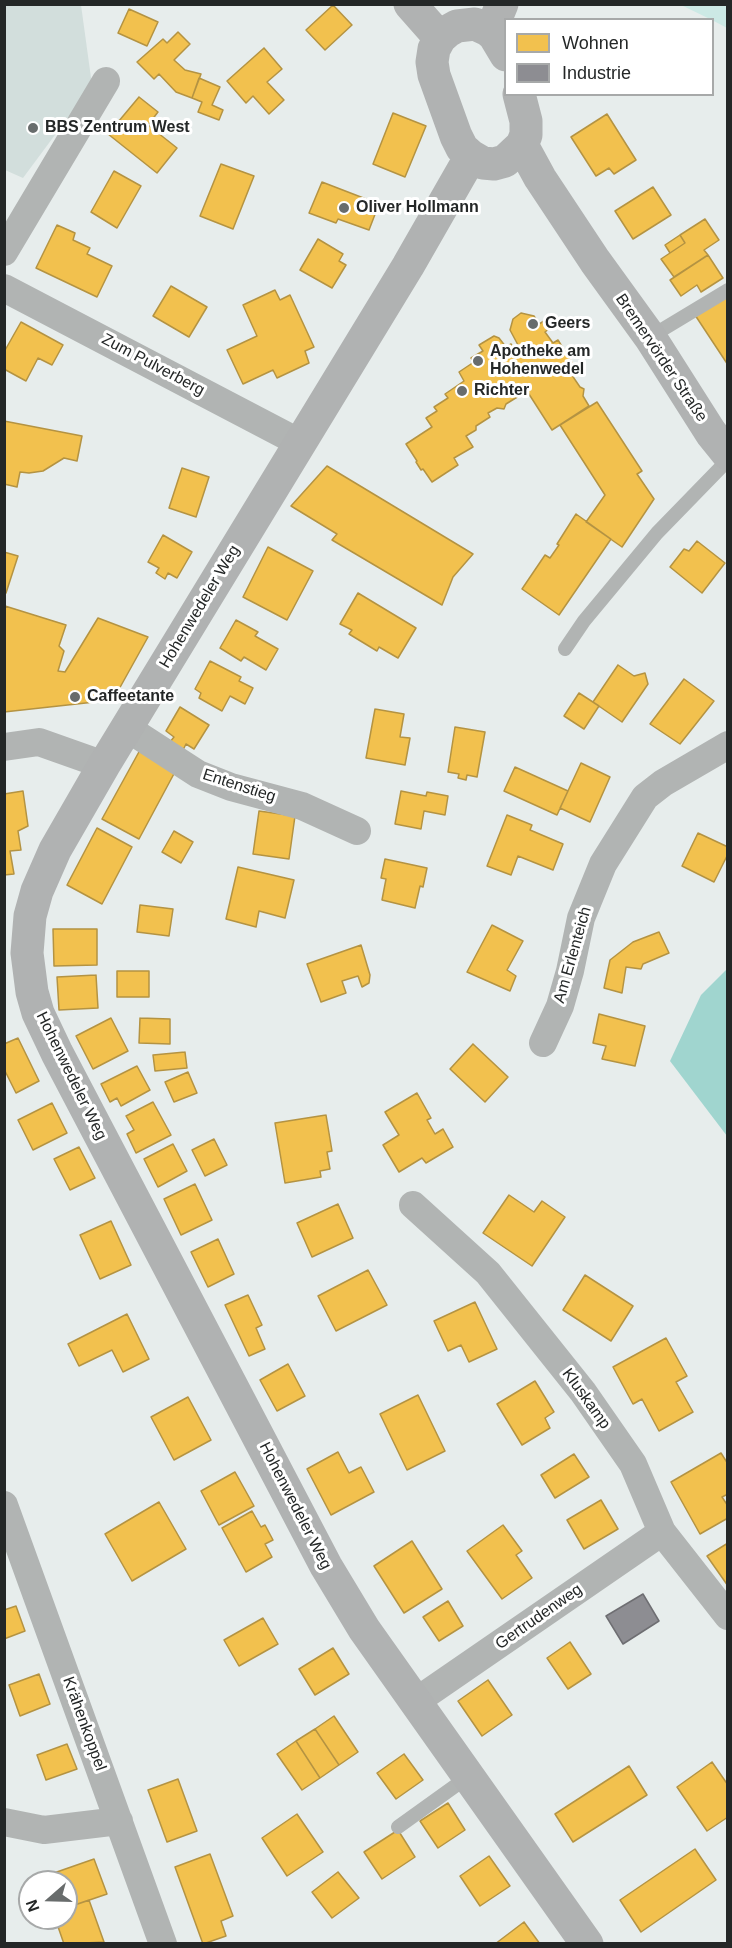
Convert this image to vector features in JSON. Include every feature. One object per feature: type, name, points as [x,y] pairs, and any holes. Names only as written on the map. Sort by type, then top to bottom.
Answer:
[{"type":"street","points":[[410,4],[487,26]]},
{"type":"street","name":"Bremervörder Straße","points":[[524,4],[487,26],[434,49],[432,62],[434,75],[462,148],[522,189],[557,231],[595,261]]},
{"type":"street","points":[[4,252],[106,81]]},
{"type":"street","points":[[482,160],[505,161],[522,145],[526,135],[526,122],[520,96]]},
{"type":"street","points":[[533,96],[554,171],[577,208],[595,261]]},
{"type":"street","name":"Bremervörder Straße","points":[[522,145],[540,178],[595,261],[650,337],[711,433],[728,454]]},
{"type":"street","name":"Hohenwedeler Weg","points":[[482,160],[408,267],[104,765],[45,871],[30,916],[28,970],[38,1013],[57,1053],[326,1566],[364,1629],[587,1944]]},
{"type":"street","name":"Zum Pulverberg","points":[[4,288],[138,356],[300,443]]},
{"type":"street","name":"Entenstieg","points":[[126,728],[198,774],[302,806],[357,831]]},
{"type":"street","points":[[4,747],[39,742],[104,765]]},
{"type":"street","name":"Am Erlenteich","points":[[543,1043],[560,1006],[581,918],[603,864],[645,797],[663,783],[728,746]]},
{"type":"street","name":"Kluskamp","points":[[413,1205],[488,1273],[583,1392],[633,1464],[662,1532],[728,1616]]},
{"type":"street","name":"Krähenkoppel","points":[[4,1505],[163,1944]]},
{"type":"street","name":"Gertrudenweg","points":[[415,1702],[662,1532]]},
{"type":"street","points":[[4,1822],[44,1830],[119,1821]]},
{"type":"lane","points":[[650,337],[728,290]]},
{"type":"lane","points":[[565,649],[584,621],[657,533],[728,460]]},
{"type":"lane","points":[[398,1827],[469,1776]]},
{"type":"shaded area","name":"BBS Zentrum West","points":[[5,5],[81,5],[92,85],[23,178],[5,170]]},
{"type":"shaded area","points":[[681,5],[727,5],[727,28],[714,21],[714,18],[708,18]]},
{"type":"water","points":[[727,969],[727,1136],[670,1061],[701,995]]},
{"type":"building: Wohnen","points":[[333,5],[352,25],[325,50],[306,30]]},
{"type":"building: Wohnen","points":[[129,9],[158,22],[147,46],[118,33]]},
{"type":"building: Wohnen","points":[[178,32],[190,44],[174,60],[185,70],[201,74],[192,98],[176,92],[159,74],[154,79],[137,62],[163,39],[167,43]]},
{"type":"building: Wohnen","points":[[264,48],[282,69],[267,82],[284,100],[269,114],[253,96],[246,103],[227,81]]},
{"type":"building: Wohnen","points":[[199,78],[220,87],[212,105],[223,110],[219,120],[198,112],[202,102],[192,98]]},
{"type":"building: Wohnen","points":[[139,97],[158,112],[148,125],[177,148],[157,173],[108,134]]},
{"type":"building: Wohnen","points":[[393,113],[426,126],[405,177],[373,164]]},
{"type":"building: Wohnen","points":[[607,114],[636,160],[614,174],[609,168],[596,176],[571,137]]},
{"type":"building: Wohnen","points":[[221,164],[254,176],[233,229],[200,216]]},
{"type":"building: Wohnen","points":[[114,171],[141,186],[117,228],[91,212]]},
{"type":"building: Wohnen","name":"Oliver Hollmann","points":[[322,182],[379,204],[369,230],[338,219],[336,223],[309,213]]},
{"type":"building: Wohnen","points":[[653,187],[671,215],[633,239],[615,211]]},
{"type":"building: Wohnen","points":[[705,219],[719,240],[704,250],[708,255],[674,277],[661,259],[685,243],[680,235]]},
{"type":"building: Wohnen","points":[[57,225],[75,233],[73,240],[90,248],[87,254],[112,266],[97,297],[36,268]]},
{"type":"building: Wohnen","points":[[680,235],[685,243],[670,253],[665,245]]},
{"type":"building: Wohnen","points":[[318,239],[343,254],[339,261],[346,265],[332,288],[300,270]]},
{"type":"building: Wohnen","points":[[708,255],[723,278],[701,292],[697,285],[681,296],[670,280]]},
{"type":"building: Wohnen","points":[[171,286],[207,307],[189,337],[153,316]]},
{"type":"building: Wohnen","points":[[275,290],[280,300],[290,295],[314,347],[305,351],[309,363],[277,378],[273,370],[243,384],[227,350],[257,336],[243,305]]},
{"type":"building: Wohnen","points":[[728,296],[728,365],[695,315]]},
{"type":"building: Wohnen","points":[[521,313],[534,316],[539,324],[544,321],[547,327],[549,325],[550,328],[545,332],[553,343],[558,340],[573,364],[567,368],[580,387],[584,389],[583,396],[589,406],[552,430],[527,391],[506,404],[504,409],[497,408],[488,413],[490,417],[466,436],[473,447],[454,458],[458,465],[432,482],[423,469],[421,470],[406,444],[432,427],[426,418],[437,411],[434,407],[448,398],[445,394],[464,381],[459,372],[474,362],[471,358],[483,351],[479,345],[494,336],[499,338],[506,347],[511,344],[514,349],[518,345],[510,330],[513,319]]},
{"type":"building: Wohnen","points":[[21,322],[63,345],[52,365],[38,358],[26,381],[4,369],[4,352]]},
{"type":"building: Wohnen","points":[[597,402],[642,471],[637,474],[654,499],[622,547],[586,522],[605,495],[560,425]]},
{"type":"building: Wohnen","points":[[4,421],[82,436],[77,461],[64,458],[43,471],[20,472],[17,487],[4,484]]},
{"type":"building: Wohnen","points":[[327,466],[473,554],[453,577],[442,605],[332,540],[337,534],[291,506]]},
{"type":"building: Wohnen","points":[[182,468],[209,477],[196,517],[169,508]]},
{"type":"building: Wohnen","points":[[576,514],[611,539],[559,615],[522,589],[545,555],[550,558]]},
{"type":"building: Wohnen","points":[[163,535],[192,552],[177,578],[168,573],[165,579],[156,573],[159,568],[148,562]]},
{"type":"building: Wohnen","points":[[697,541],[725,563],[702,593],[670,567],[684,549],[689,551]]},
{"type":"building: Wohnen","points":[[268,547],[313,571],[287,620],[243,597]]},
{"type":"building: Wohnen","points":[[4,552],[18,556],[6,593],[4,593]]},
{"type":"building: Wohnen","points":[[358,593],[416,628],[398,658],[379,647],[377,651],[349,634],[352,630],[340,624]]},
{"type":"building: Wohnen","points":[[5,606],[66,625],[59,646],[64,651],[58,671],[65,672],[98,618],[148,637],[113,700],[4,712]]},
{"type":"building: Wohnen","points":[[236,620],[258,632],[255,636],[278,649],[266,670],[244,657],[241,661],[220,648]]},
{"type":"building: Wohnen","points":[[210,661],[241,677],[239,681],[253,688],[245,704],[230,696],[222,711],[199,698],[201,693],[195,689]]},
{"type":"building: Wohnen","points":[[618,665],[634,676],[645,673],[648,684],[622,722],[593,702]]},
{"type":"building: Wohnen","points":[[684,679],[714,701],[680,744],[650,724]]},
{"type":"building: Wohnen","points":[[579,693],[599,706],[584,729],[564,716]]},
{"type":"building: Wohnen","points":[[180,707],[209,725],[194,749],[186,744],[183,750],[170,742],[174,737],[166,731]]},
{"type":"building: Wohnen","points":[[375,709],[404,714],[400,737],[410,738],[405,765],[366,758]]},
{"type":"building: Wohnen","points":[[455,727],[485,732],[477,777],[467,775],[466,780],[458,778],[459,774],[448,772]]},
{"type":"building: Wohnen","points":[[140,750],[176,770],[139,839],[102,819]]},
{"type":"building: Wohnen","points":[[581,763],[610,777],[590,822],[560,808]]},
{"type":"building: Wohnen","points":[[515,767],[568,791],[557,815],[504,791]]},
{"type":"building: Wohnen","points":[[23,791],[28,826],[18,831],[21,850],[10,851],[14,874],[4,875],[4,794]]},
{"type":"building: Wohnen","points":[[401,791],[426,796],[427,792],[448,796],[445,815],[424,811],[421,829],[395,824]]},
{"type":"building: Wohnen","points":[[259,811],[295,816],[289,859],[253,854]]},
{"type":"building: Wohnen","points":[[507,815],[532,825],[530,830],[563,844],[553,870],[518,856],[511,875],[487,866]]},
{"type":"building: Wohnen","points":[[97,828],[132,847],[102,904],[67,885]]},
{"type":"building: Wohnen","points":[[174,831],[193,842],[181,863],[162,852]]},
{"type":"building: Wohnen","points":[[698,833],[728,847],[728,854],[714,882],[682,866]]},
{"type":"building: Wohnen","points":[[385,859],[427,868],[415,908],[382,900],[386,879],[381,878]]},
{"type":"building: Wohnen","points":[[238,867],[294,880],[285,918],[259,911],[256,927],[226,919]]},
{"type":"building: Wohnen","points":[[140,905],[173,909],[169,936],[137,932]]},
{"type":"building: Wohnen","points":[[492,925],[523,941],[507,970],[516,976],[510,991],[467,972]]},
{"type":"building: Wohnen","points":[[53,929],[97,929],[97,965],[54,966]]},
{"type":"building: Wohnen","points":[[659,932],[669,953],[643,964],[641,969],[626,967],[622,993],[604,988],[610,960],[633,942]]},
{"type":"building: Wohnen","points":[[361,945],[370,975],[369,983],[362,987],[358,976],[342,981],[346,993],[321,1002],[307,964]]},
{"type":"building: Wohnen","points":[[117,971],[149,971],[149,997],[117,997]]},
{"type":"building: Wohnen","points":[[96,975],[98,1008],[59,1010],[57,977]]},
{"type":"building: Wohnen","points":[[599,1014],[645,1026],[635,1066],[602,1059],[606,1046],[593,1043]]},
{"type":"building: Wohnen","points":[[111,1018],[128,1051],[93,1069],[76,1036]]},
{"type":"building: Wohnen","points":[[140,1018],[170,1019],[170,1044],[139,1043]]},
{"type":"building: Wohnen","points":[[18,1038],[39,1081],[16,1093],[4,1069],[4,1044]]},
{"type":"building: Wohnen","points":[[473,1044],[508,1077],[485,1102],[450,1069]]},
{"type":"building: Wohnen","points":[[185,1052],[187,1068],[155,1071],[153,1055]]},
{"type":"building: Wohnen","points":[[137,1066],[150,1090],[121,1106],[117,1098],[110,1102],[101,1084]]},
{"type":"building: Wohnen","points":[[188,1072],[197,1093],[174,1102],[165,1082]]},
{"type":"building: Wohnen","points":[[417,1093],[431,1118],[427,1120],[435,1134],[443,1129],[453,1147],[426,1163],[422,1158],[399,1172],[383,1145],[399,1135],[385,1112]]},
{"type":"building: Wohnen","points":[[153,1102],[171,1135],[136,1153],[127,1134],[134,1130],[126,1116]]},
{"type":"building: Wohnen","points":[[52,1103],[67,1133],[33,1150],[18,1120]]},
{"type":"building: Wohnen","points":[[326,1115],[332,1151],[327,1152],[330,1169],[320,1171],[321,1177],[285,1183],[275,1123]]},
{"type":"building: Wohnen","points":[[214,1139],[227,1165],[205,1176],[192,1150]]},
{"type":"building: Wohnen","points":[[173,1144],[187,1171],[158,1187],[144,1159]]},
{"type":"building: Wohnen","points":[[79,1147],[95,1178],[70,1190],[54,1159]]},
{"type":"building: Wohnen","points":[[195,1184],[212,1220],[181,1235],[164,1199]]},
{"type":"building: Wohnen","points":[[509,1195],[534,1212],[542,1201],[565,1217],[532,1266],[483,1233]]},
{"type":"building: Wohnen","points":[[338,1204],[353,1238],[312,1257],[297,1223]]},
{"type":"building: Wohnen","points":[[111,1221],[131,1265],[100,1279],[80,1235]]},
{"type":"building: Wohnen","points":[[218,1239],[234,1274],[208,1287],[191,1252]]},
{"type":"building: Wohnen","points":[[368,1270],[387,1305],[336,1331],[318,1296]]},
{"type":"building: Wohnen","points":[[585,1275],[633,1306],[611,1341],[563,1310]]},
{"type":"building: Wohnen","points":[[248,1295],[262,1325],[256,1328],[265,1349],[249,1356],[225,1305]]},
{"type":"building: Wohnen","points":[[475,1302],[497,1349],[469,1362],[461,1345],[448,1351],[434,1321]]},
{"type":"building: Wohnen","points":[[127,1314],[149,1359],[123,1372],[112,1350],[79,1366],[68,1344]]},
{"type":"building: Wohnen","points":[[666,1338],[687,1376],[676,1382],[693,1412],[659,1431],[642,1399],[633,1404],[613,1367]]},
{"type":"building: Wohnen","points":[[288,1364],[305,1396],[277,1411],[260,1380]]},
{"type":"building: Wohnen","points":[[535,1381],[554,1412],[545,1418],[550,1428],[522,1445],[497,1404]]},
{"type":"building: Wohnen","points":[[418,1395],[445,1451],[407,1470],[380,1414]]},
{"type":"building: Wohnen","points":[[188,1397],[211,1440],[174,1460],[151,1417]]},
{"type":"building: Wohnen","points":[[338,1452],[349,1473],[361,1467],[374,1492],[331,1515],[307,1469]]},
{"type":"building: Wohnen","points":[[721,1453],[728,1464],[728,1494],[722,1497],[728,1506],[728,1518],[700,1534],[671,1482]]},
{"type":"building: Wohnen","points":[[574,1454],[589,1477],[555,1498],[541,1475]]},
{"type":"building: Wohnen","points":[[235,1472],[254,1506],[219,1525],[201,1491]]},
{"type":"building: Wohnen","points":[[601,1500],[618,1529],[584,1549],[567,1520]]},
{"type":"building: Wohnen","points":[[159,1502],[186,1549],[132,1581],[105,1534]]},
{"type":"building: Wohnen","points":[[252,1511],[261,1527],[265,1525],[273,1540],[265,1544],[272,1557],[246,1572],[222,1528]]},
{"type":"building: Wohnen","points":[[503,1525],[522,1551],[516,1555],[532,1578],[502,1599],[467,1551]]},
{"type":"building: Wohnen","points":[[412,1541],[442,1589],[404,1613],[374,1566]]},
{"type":"building: Wohnen","points":[[728,1543],[728,1586],[707,1556]]},
{"type":"building: Wohnen","points":[[448,1601],[463,1626],[439,1641],[423,1617]]},
{"type":"building: Wohnen","points":[[16,1606],[25,1631],[4,1639],[4,1610]]},
{"type":"building: Wohnen","points":[[263,1618],[278,1644],[239,1666],[224,1640]]},
{"type":"building: Wohnen","points":[[570,1642],[591,1674],[568,1689],[547,1658]]},
{"type":"building: Wohnen","points":[[333,1648],[349,1674],[315,1695],[299,1669]]},
{"type":"building: Wohnen","points":[[39,1674],[50,1704],[20,1716],[9,1685]]},
{"type":"building: Wohnen","points":[[488,1680],[512,1715],[482,1736],[458,1701]]},
{"type":"building: Wohnen","points":[[334,1716],[358,1752],[339,1765],[315,1729]]},
{"type":"building: Wohnen","points":[[315,1729],[339,1765],[320,1778],[296,1741]]},
{"type":"building: Wohnen","points":[[296,1741],[320,1778],[302,1790],[277,1754]]},
{"type":"building: Wohnen","points":[[67,1744],[77,1769],[46,1780],[37,1755]]},
{"type":"building: Wohnen","points":[[404,1754],[423,1780],[396,1799],[377,1773]]},
{"type":"building: Wohnen","points":[[712,1762],[728,1785],[728,1817],[707,1831],[677,1787]]},
{"type":"building: Wohnen","points":[[629,1766],[647,1795],[573,1842],[555,1814]]},
{"type":"building: Wohnen","points":[[178,1779],[197,1831],[167,1842],[148,1790]]},
{"type":"building: Wohnen","points":[[448,1803],[465,1830],[438,1848],[420,1821]]},
{"type":"building: Wohnen","points":[[297,1814],[323,1852],[287,1876],[262,1838]]},
{"type":"building: Wohnen","points":[[398,1830],[415,1857],[382,1879],[364,1852]]},
{"type":"building: Wohnen","points":[[695,1849],[716,1880],[641,1932],[620,1900]]},
{"type":"building: Wohnen","points":[[210,1854],[233,1916],[221,1921],[226,1936],[203,1944],[175,1867]]},
{"type":"building: Wohnen","points":[[489,1856],[510,1886],[480,1906],[460,1876]]},
{"type":"building: Wohnen","points":[[94,1859],[107,1894],[78,1904],[78,1870],[62,1870]]},
{"type":"building: Wohnen","points":[[338,1872],[359,1898],[332,1918],[312,1892]]},
{"type":"building: Wohnen","points":[[89,1900],[104,1942],[64,1944],[59,1930],[78,1930],[78,1904]]},
{"type":"building: Wohnen","points":[[524,1922],[540,1944],[495,1944]]},
{"type":"building: Industrie","points":[[643,1594],[659,1621],[623,1644],[606,1616]]},
{"type":"place","name":"BBS Zentrum West","points":[[33,128]]},
{"type":"place","name":"Oliver Hollmann","points":[[344,208]]},
{"type":"place","name":"Geers","points":[[533,324]]},
{"type":"place","name":"Apotheke am Hohenwedel","points":[[478,361]]},
{"type":"place","name":"Richter","points":[[462,391]]},
{"type":"place","name":"Caffeetante","points":[[75,697]]}]
